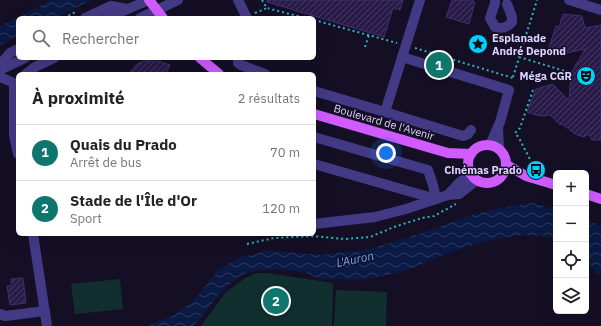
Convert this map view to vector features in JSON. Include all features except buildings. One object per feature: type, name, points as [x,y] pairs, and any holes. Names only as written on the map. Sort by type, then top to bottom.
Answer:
[{"type":"main road","points":[[149,0],[160,14]]},
{"type":"main road","points":[[202,60],[217,72]]},
{"type":"main road","name":"Boulevard de l'Avenir","points":[[316,115],[448,153],[471,154]]},
{"type":"main road","points":[[485,145],[490,145],[499,149],[504,153],[506,159],[506,171],[499,179],[492,183],[484,183],[472,173],[468,160],[477,148],[485,145]]},
{"type":"main road","name":"Boulevard de l'Avenir","points":[[448,153],[472,173]]},
{"type":"main road","points":[[507,165],[531,177],[553,184]]},
{"type":"main road","points":[[502,176],[531,177]]},
{"type":"main road","points":[[589,195],[601,199]]},
{"type":"street","points":[[112,16],[149,0]]},
{"type":"street","points":[[150,16],[160,14],[178,0]]},
{"type":"street","points":[[238,0],[246,16]]},
{"type":"street","points":[[385,112],[420,0]]},
{"type":"street","points":[[495,0],[496,3],[490,18],[495,27],[505,28],[512,22],[512,17],[507,4]]},
{"type":"street","points":[[569,0],[601,10]]},
{"type":"street","points":[[89,16],[111,6],[126,10]]},
{"type":"street","points":[[0,64],[10,53],[16,50]]},
{"type":"street","points":[[402,58],[510,90],[490,145]]},
{"type":"street","points":[[0,70],[21,60]]},
{"type":"street","points":[[29,72],[50,60]]},
{"type":"street","points":[[238,60],[238,63],[260,72]]},
{"type":"street","points":[[0,77],[16,82],[14,135],[16,144]]},
{"type":"street","points":[[316,92],[463,136],[468,134],[471,130]]},
{"type":"street","points":[[498,126],[499,149]]},
{"type":"street","points":[[316,138],[428,170],[436,199]]},
{"type":"street","points":[[316,165],[436,199]]},
{"type":"street","points":[[316,224],[375,216],[406,209],[448,195],[459,183],[472,173]]},
{"type":"street","points":[[33,236],[45,326]]},
{"type":"street","points":[[0,314],[5,316],[43,312]]},
{"type":"path","points":[[262,0],[267,8]]},
{"type":"path","points":[[510,90],[537,0]]},
{"type":"path","points":[[249,16],[267,8],[294,16]]},
{"type":"path","points":[[365,47],[369,36]]},
{"type":"path","points":[[519,57],[571,73]]},
{"type":"path","points":[[531,177],[537,174],[515,133],[520,128],[533,90]]},
{"type":"green space","points":[[256,273],[267,273],[333,283],[332,326],[201,326],[226,292],[244,279]]},
{"type":"green space","points":[[120,279],[123,309],[75,314],[71,284]]},
{"type":"green space","points":[[336,290],[387,292],[386,326],[334,326]]},
{"type":"water","points":[[52,0],[91,0],[59,16],[20,16]]},
{"type":"water","points":[[16,18],[16,37],[0,45],[0,26]]},
{"type":"water","name":"L'Auron","points":[[531,203],[553,208],[553,239],[542,236],[527,235],[493,240],[459,249],[405,271],[359,280],[324,280],[306,273],[291,270],[259,270],[243,275],[228,286],[193,326],[147,326],[172,316],[193,301],[219,269],[238,258],[256,254],[265,250],[321,255],[370,249],[419,234],[472,215],[495,209]]},
{"type":"water","points":[[589,221],[601,226],[601,275],[589,265]]},
{"type":"place","name":"Esplanade André Depond","points":[[478,44]]},
{"type":"place","name":"Quais du Prado","points":[[439,65]]},
{"type":"place","name":"Méga CGR","points":[[586,76]]},
{"type":"place","name":"Cinémas Prado","points":[[536,170]]},
{"type":"place","name":"Stade de l'Île d'Or","points":[[276,301]]}]
